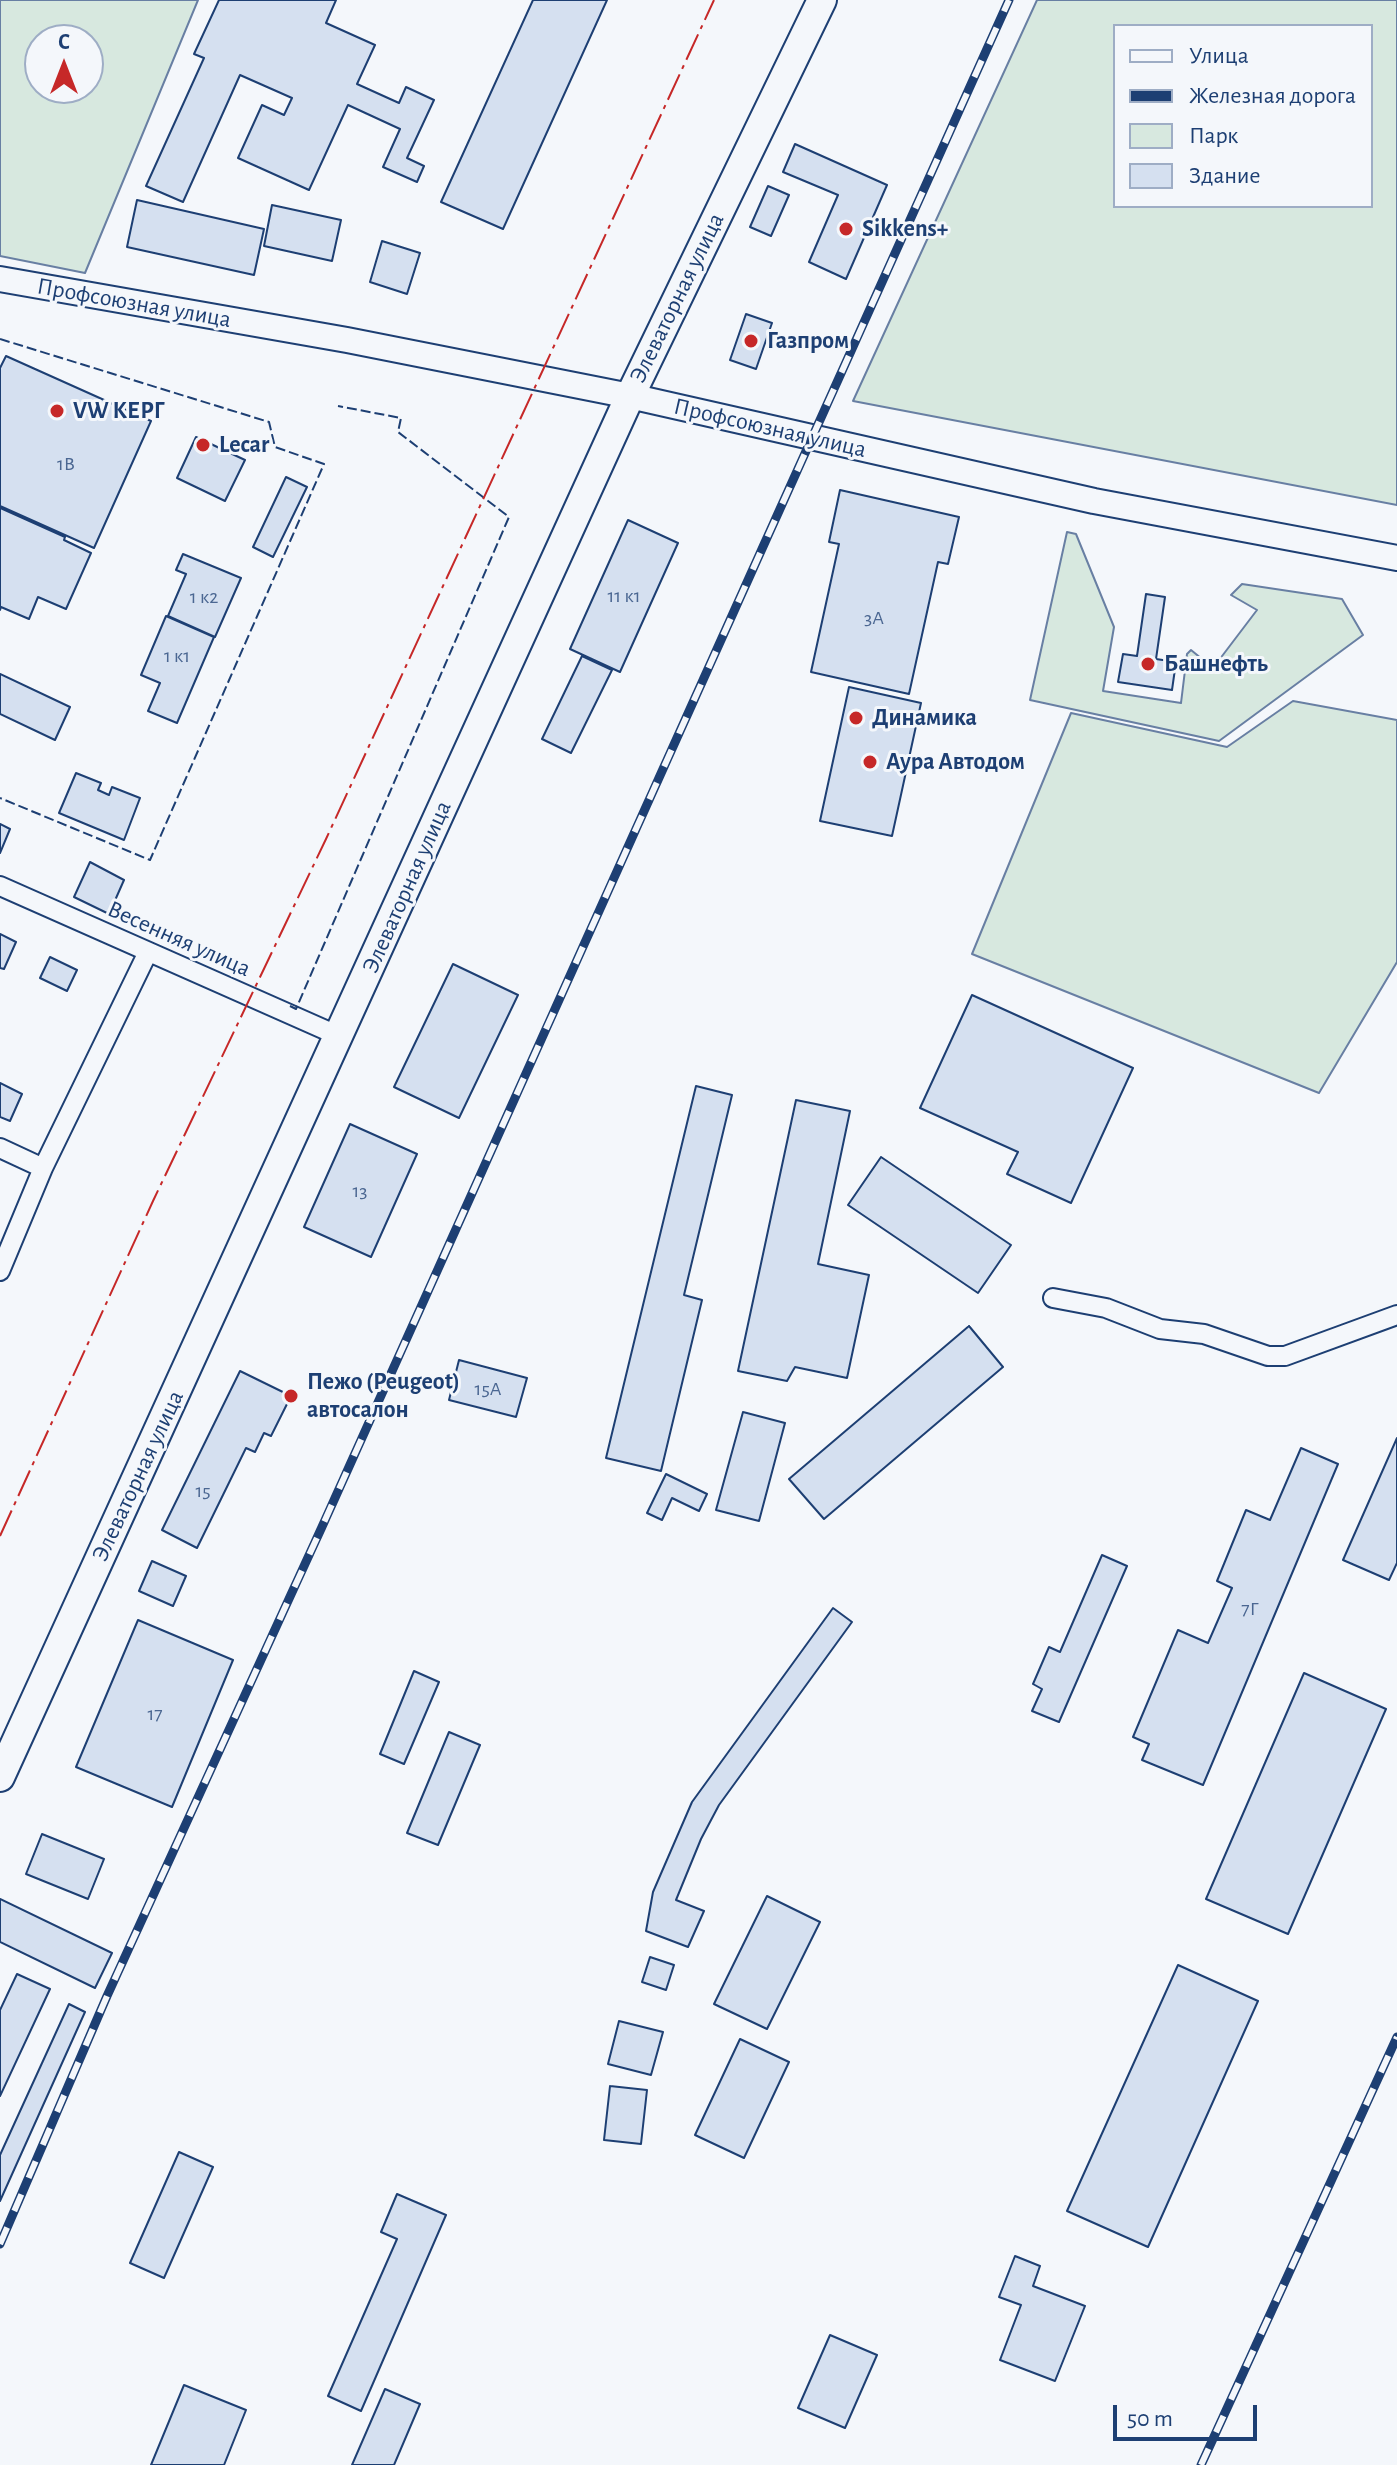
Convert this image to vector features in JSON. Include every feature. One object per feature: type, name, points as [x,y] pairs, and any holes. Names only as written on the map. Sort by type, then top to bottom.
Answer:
[{"type":"main road","name":"Элеваторная улица","points":[[0,1777],[630,396],[822,0]]},
{"type":"main road","name":"Профсоюзная улица","points":[[0,279],[347,340],[630,396],[1094,501],[1397,558]]},
{"type":"street","name":"Весенняя улица","points":[[0,886],[339,1036]]},
{"type":"street","points":[[0,1271],[43,1168],[148,952]]},
{"type":"street","points":[[0,1148],[43,1168]]},
{"type":"street","points":[[1053,1298],[1106,1308],[1160,1329],[1204,1334],[1268,1356],[1285,1356],[1397,1315]]},
{"type":"green space","points":[[0,0],[198,0],[85,273],[0,256]]},
{"type":"green space","points":[[1037,0],[1397,0],[1397,505],[853,401]]},
{"type":"green space","points":[[1067,532],[1076,534],[1114,627],[1103,691],[1181,703],[1187,654],[1191,650],[1213,668],[1257,610],[1231,595],[1242,584],[1342,599],[1363,635],[1219,741],[1030,700]]},
{"type":"green space","points":[[1293,701],[1397,720],[1397,962],[1319,1093],[972,954],[1071,713],[1227,747]]},
{"type":"building","points":[[219,0],[336,0],[326,23],[375,45],[357,84],[399,103],[406,87],[434,100],[407,158],[424,166],[417,182],[383,167],[400,129],[348,105],[309,190],[238,158],[262,105],[284,115],[292,98],[240,75],[183,202],[146,186],[204,58],[194,54]]},
{"type":"building","points":[[533,0],[607,0],[503,229],[441,202]]},
{"type":"building","name":"Sikkens+","points":[[795,144],[887,185],[846,279],[809,262],[838,195],[783,172]]},
{"type":"building","points":[[768,186],[789,195],[771,236],[750,227]]},
{"type":"building","points":[[137,200],[264,229],[254,275],[127,247]]},
{"type":"building","points":[[272,205],[341,220],[332,261],[264,246]]},
{"type":"building","points":[[382,241],[420,253],[407,294],[370,282]]},
{"type":"building","name":"Газпром","points":[[746,314],[772,323],[756,369],[730,360]]},
{"type":"building","points":[[6,356],[151,421],[94,548],[0,506],[0,368]]},
{"type":"building","points":[[196,437],[245,460],[225,501],[177,478]]},
{"type":"building","points":[[286,477],[307,487],[273,557],[253,547]]},
{"type":"building","points":[[840,490],[959,517],[948,564],[938,562],[909,694],[811,672],[839,544],[829,542]]},
{"type":"building","points":[[0,508],[65,537],[64,540],[91,553],[66,609],[38,597],[29,619],[1,607],[0,610]]},
{"type":"building","points":[[628,520],[678,543],[620,672],[570,649]]},
{"type":"building","points":[[183,554],[241,578],[215,637],[168,616],[186,574],[176,570]]},
{"type":"building","points":[[1146,594],[1165,597],[1156,659],[1176,662],[1172,690],[1118,682],[1123,654],[1137,656]]},
{"type":"building","points":[[166,616],[214,637],[177,723],[148,711],[160,683],[141,675]]},
{"type":"building","points":[[582,656],[612,670],[571,753],[542,739]]},
{"type":"building","points":[[0,674],[70,707],[55,740],[0,714]]},
{"type":"building","name":"Аура Автодом","points":[[849,687],[921,703],[892,836],[820,821]]},
{"type":"building","points":[[76,773],[101,783],[98,790],[109,795],[112,787],[140,798],[124,840],[59,813]]},
{"type":"building","points":[[0,824],[10,829],[0,853]]},
{"type":"building","points":[[90,862],[124,880],[109,914],[74,897]]},
{"type":"building","points":[[0,934],[16,942],[4,969],[0,968]]},
{"type":"building","points":[[50,957],[77,970],[67,991],[40,978]]},
{"type":"building","points":[[453,964],[518,995],[459,1118],[394,1087]]},
{"type":"building","points":[[972,995],[1133,1068],[1071,1203],[1007,1174],[1018,1152],[920,1108]]},
{"type":"building","points":[[0,1083],[22,1094],[10,1121],[0,1117]]},
{"type":"building","points":[[696,1086],[732,1095],[684,1295],[702,1300],[661,1471],[606,1458]]},
{"type":"building","points":[[796,1100],[850,1111],[818,1264],[869,1275],[847,1378],[795,1367],[787,1381],[738,1371]]},
{"type":"building","points":[[350,1124],[417,1154],[371,1257],[304,1227]]},
{"type":"building","points":[[881,1157],[1011,1245],[978,1293],[848,1205]]},
{"type":"building","points":[[969,1326],[1003,1367],[824,1519],[789,1479]]},
{"type":"building","points":[[459,1360],[527,1378],[516,1417],[449,1400]]},
{"type":"building","points":[[240,1371],[291,1396],[271,1436],[264,1433],[255,1452],[246,1448],[197,1548],[162,1530]]},
{"type":"building","points":[[743,1412],[785,1423],[759,1521],[716,1510]]},
{"type":"building","points":[[1397,1438],[1397,1563],[1389,1580],[1343,1560]]},
{"type":"building","points":[[1301,1448],[1338,1464],[1203,1785],[1142,1760],[1149,1744],[1133,1737],[1178,1630],[1208,1643],[1232,1588],[1217,1581],[1246,1510],[1270,1520]]},
{"type":"building","points":[[666,1474],[707,1494],[699,1511],[672,1498],[662,1520],[647,1513]]},
{"type":"building","points":[[1102,1555],[1127,1566],[1059,1722],[1032,1711],[1042,1689],[1033,1684],[1049,1647],[1060,1652]]},
{"type":"building","points":[[152,1561],[186,1576],[173,1606],[139,1591]]},
{"type":"building","points":[[833,1608],[852,1622],[719,1805],[701,1839],[676,1900],[704,1911],[688,1947],[646,1931],[653,1892],[692,1802]]},
{"type":"building","points":[[138,1620],[233,1660],[172,1807],[76,1767]]},
{"type":"building","points":[[414,1671],[439,1682],[404,1764],[380,1754]]},
{"type":"building","points":[[1304,1673],[1386,1709],[1288,1934],[1206,1899]]},
{"type":"building","points":[[449,1732],[480,1745],[438,1845],[407,1833]]},
{"type":"building","points":[[42,1834],[104,1859],[88,1899],[26,1874]]},
{"type":"building","points":[[767,1896],[820,1922],[767,2029],[714,2004]]},
{"type":"building","points":[[0,1899],[112,1953],[95,1988],[0,1942]]},
{"type":"building","points":[[650,1957],[674,1965],[666,1990],[642,1982]]},
{"type":"building","points":[[1178,1965],[1258,2001],[1148,2247],[1067,2211]]},
{"type":"building","points":[[17,1974],[50,1989],[0,2096],[0,2010]]},
{"type":"building","points":[[69,2004],[85,2012],[0,2201],[0,2155]]},
{"type":"building","points":[[619,2021],[663,2032],[651,2075],[608,2064]]},
{"type":"building","points":[[740,2039],[789,2062],[744,2158],[695,2135]]},
{"type":"building","points":[[610,2086],[647,2090],[641,2144],[604,2140]]},
{"type":"building","points":[[179,2152],[213,2167],[164,2278],[130,2263]]},
{"type":"building","points":[[397,2194],[446,2215],[361,2411],[328,2396],[397,2239],[381,2232]]},
{"type":"building","points":[[1015,2256],[1040,2266],[1033,2286],[1085,2306],[1055,2381],[1000,2360],[1021,2305],[999,2297]]},
{"type":"building","points":[[830,2335],[877,2355],[845,2428],[798,2408]]},
{"type":"building","points":[[184,2385],[246,2410],[224,2465],[151,2465]]},
{"type":"building","points":[[385,2389],[420,2404],[394,2465],[352,2465]]},
{"type":"railway","points":[[0,2244],[107,1996],[321,1529],[1009,0]]},
{"type":"railway","points":[[1201,2465],[1397,2037]]},
{"type":"fence","points":[[0,339],[269,422],[275,447],[324,464],[150,860],[0,798]]},
{"type":"fence","points":[[290,1006],[296,1009],[509,517],[398,432],[401,418],[338,406]]},
{"type":"power","points":[[0,1536],[153,1201],[326,839],[714,0]]},
{"type":"place","name":"Sikkens+","points":[[846,229]]},
{"type":"place","name":"Газпром","points":[[751,341]]},
{"type":"place","name":"VW КЕРГ","points":[[57,411]]},
{"type":"place","name":"Lecar","points":[[203,445]]},
{"type":"place","name":"Башнефть","points":[[1148,664]]},
{"type":"place","name":"Динамика","points":[[856,718]]},
{"type":"place","name":"Аура Автодом","points":[[870,762]]},
{"type":"place","name":"Пежо (Peugeot) автосалон","points":[[291,1396]]}]
